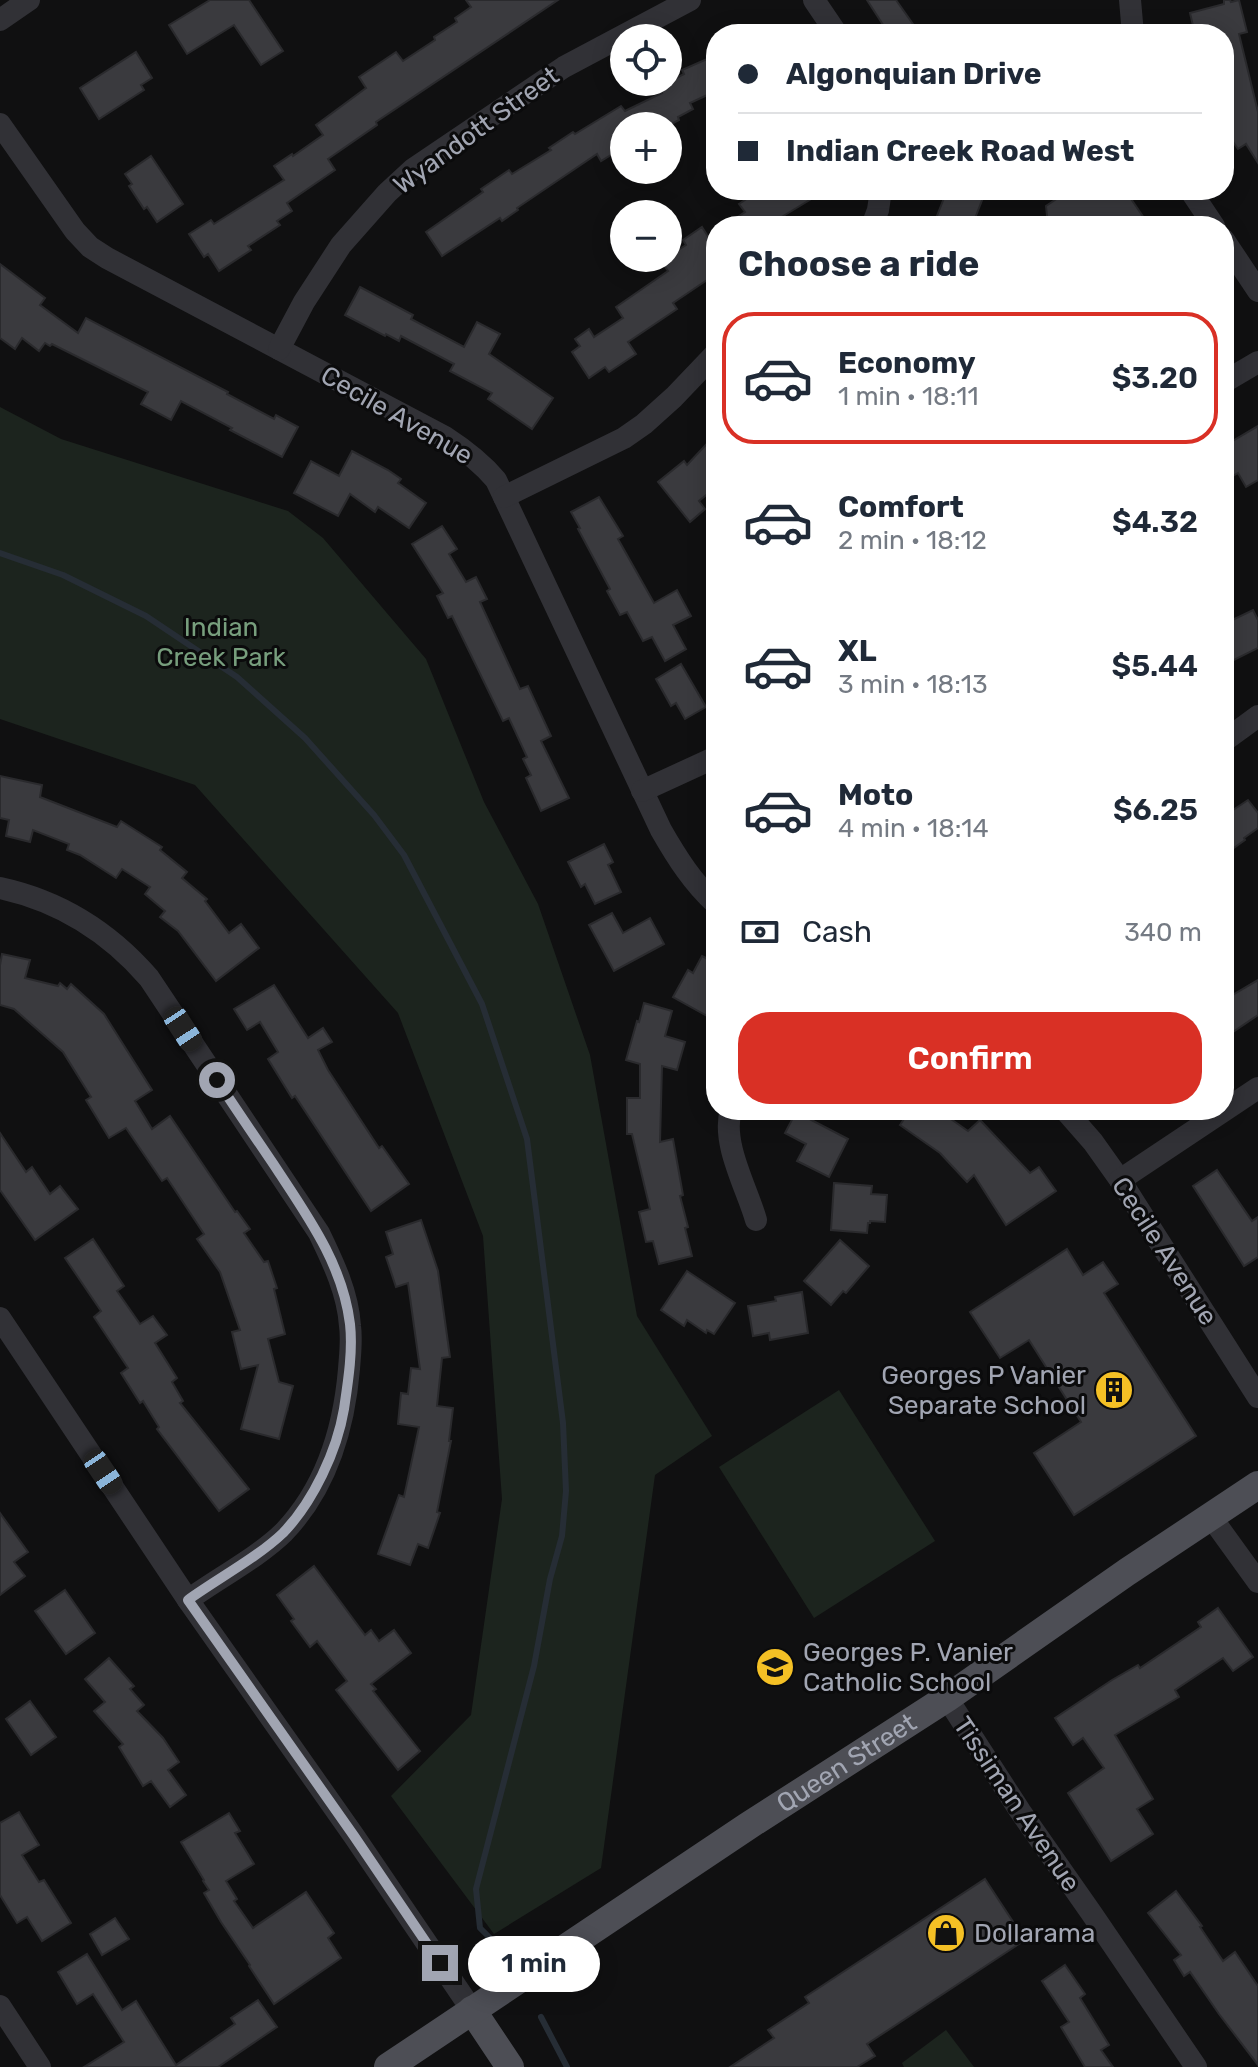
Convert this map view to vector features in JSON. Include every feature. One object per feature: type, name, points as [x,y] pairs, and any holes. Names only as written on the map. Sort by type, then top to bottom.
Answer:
[{"type":"main road","name":"Queen Street","points":[[388,2067],[748,1826],[947,1698],[1258,1485]]},
{"type":"main road","points":[[472,2010],[510,2067]]},
{"type":"street","points":[[0,20],[29,0]]},
{"type":"street","name":"Wyandott Street","points":[[279,349],[304,302],[341,245],[413,169],[564,67],[690,0]]},
{"type":"street","points":[[814,0],[830,24]]},
{"type":"street","points":[[1130,0],[1132,24]]},
{"type":"street","name":"Cecile Avenue","points":[[0,124],[64,217],[90,247],[465,450],[483,465],[496,480],[661,830],[684,869],[706,895]]},
{"type":"street","points":[[1234,255],[1258,291]]},
{"type":"street","points":[[1234,376],[1258,362]]},
{"type":"street","points":[[504,497],[624,438],[674,397],[706,363]]},
{"type":"street","points":[[1234,734],[1258,716]]},
{"type":"street","points":[[642,791],[706,762]]},
{"type":"street","points":[[0,888],[43,900],[85,922],[131,957],[149,978],[319,1233],[345,1297],[350,1326],[347,1392],[336,1442],[323,1471],[284,1531],[188,1600]]},
{"type":"street","points":[[1234,1104],[1258,1088]]},
{"type":"street","points":[[729,1120],[730,1144],[756,1220]]},
{"type":"street","name":"Cecile Avenue","points":[[1074,1120],[1120,1180],[1258,1397]]},
{"type":"street","points":[[1120,1180],[1210,1120]]},
{"type":"street","points":[[0,1318],[188,1600],[472,2010]]},
{"type":"street","points":[[1211,1517],[1258,1582]]},
{"type":"street","name":"Tissiman Avenue","points":[[947,1698],[1020,1811],[1196,2067]]},
{"type":"street","points":[[0,2006],[40,2067]]},
{"type":"green space","name":"Indian Creek Park","points":[[0,407],[61,439],[288,511],[323,538],[426,659],[484,802],[538,904],[590,1055],[637,1316],[712,1436],[655,1475],[601,1868],[494,1934],[391,1796],[471,1715],[502,1499],[483,1236],[398,1013],[195,785],[0,719]]},
{"type":"green space","points":[[839,1390],[935,1541],[814,1618],[719,1467]]},
{"type":"green space","points":[[946,2030],[974,2067],[904,2067],[902,2063]]},
{"type":"building","points":[[210,0],[249,0],[283,51],[261,65],[234,25],[187,54],[169,25]]},
{"type":"building","points":[[466,0],[558,0],[376,122],[377,125],[328,159],[335,170],[287,203],[292,211],[277,221],[280,225],[248,246],[251,250],[219,271],[208,254],[204,257],[189,234],[211,220],[214,224],[284,180],[274,166],[323,135],[316,125],[366,88],[359,77],[396,52],[403,61],[435,40],[434,37],[457,22],[455,18],[471,7]]},
{"type":"building","points":[[867,0],[896,0],[913,24],[883,24]]},
{"type":"building","points":[[1224,0],[1239,0],[1247,32],[1239,34],[1258,112],[1258,163],[1246,144],[1238,149],[1234,143],[1234,24],[1193,24],[1190,13],[1224,4]]},
{"type":"building","points":[[136,52],[152,78],[141,85],[144,90],[99,119],[80,88]]},
{"type":"building","points":[[706,59],[706,96],[690,103],[693,109],[682,115],[682,112],[611,112],[621,106],[625,111],[656,96],[682,96],[682,70]]},
{"type":"building","points":[[610,113],[610,156],[601,161],[597,154],[502,221],[500,218],[442,256],[426,232],[509,170],[512,174],[573,132],[575,134]]},
{"type":"building","points":[[151,156],[183,204],[157,222],[147,207],[144,209],[125,174]]},
{"type":"building","points":[[745,200],[810,200],[783,216],[739,216],[745,212],[739,204]]},
{"type":"building","points":[[943,200],[982,200],[976,216],[937,216]]},
{"type":"building","points":[[1055,200],[1132,200],[1143,216],[1047,216],[1046,206]]},
{"type":"building","points":[[702,227],[706,233],[706,281],[673,303],[677,309],[628,342],[636,354],[609,372],[605,367],[589,378],[572,352],[580,346],[575,339],[589,329],[594,337],[623,318],[616,307],[667,272],[682,272],[682,248],[686,245],[683,240]]},
{"type":"building","points":[[0,264],[45,298],[40,305],[78,333],[86,318],[274,419],[276,415],[298,427],[282,457],[181,401],[171,420],[141,404],[148,392],[52,344],[45,343],[39,351],[22,338],[15,349],[0,338]]},
{"type":"building","points":[[360,287],[464,347],[477,322],[500,334],[489,354],[553,398],[532,429],[488,399],[492,393],[450,371],[454,364],[401,336],[399,341],[385,336],[345,315]]},
{"type":"building","points":[[1258,426],[1258,480],[1246,487],[1238,473],[1234,475],[1234,440]]},
{"type":"building","points":[[706,445],[706,495],[699,501],[705,509],[690,522],[658,482],[684,461],[687,465]]},
{"type":"building","points":[[352,451],[401,479],[398,483],[426,503],[409,528],[378,507],[375,512],[350,494],[338,516],[294,493],[311,461],[339,476]]},
{"type":"building","points":[[599,497],[623,536],[618,539],[654,603],[677,590],[691,616],[673,625],[686,649],[665,661],[652,637],[643,641],[627,612],[620,615],[571,512]]},
{"type":"building","points":[[442,526],[457,549],[449,554],[466,582],[476,577],[487,599],[480,602],[520,689],[528,686],[551,736],[541,741],[569,798],[541,811],[526,778],[531,775],[523,759],[527,757],[509,718],[503,721],[452,616],[448,618],[437,596],[443,593],[412,544]]},
{"type":"building","points":[[1253,610],[1258,620],[1258,648],[1234,660],[1234,619]]},
{"type":"building","points":[[681,664],[706,707],[685,719],[676,703],[671,706],[656,679]]},
{"type":"building","points":[[0,776],[42,785],[40,797],[117,827],[121,821],[162,847],[160,850],[187,872],[182,878],[207,899],[205,901],[229,933],[241,924],[259,948],[216,981],[178,931],[160,917],[165,911],[145,894],[150,887],[122,869],[116,878],[67,850],[69,844],[33,830],[30,842],[6,836],[9,820],[0,818]]},
{"type":"building","points":[[1248,800],[1258,813],[1258,828],[1234,848],[1234,809]]},
{"type":"building","points":[[604,844],[613,862],[608,865],[621,892],[595,904],[585,884],[581,887],[568,862]]},
{"type":"building","points":[[612,913],[623,933],[650,918],[664,944],[614,971],[589,925]]},
{"type":"building","points":[[2,954],[30,960],[25,978],[58,986],[60,983],[67,989],[71,984],[104,1014],[152,1090],[135,1101],[152,1129],[170,1116],[235,1212],[250,1229],[244,1233],[264,1262],[268,1261],[277,1288],[274,1289],[285,1334],[268,1339],[279,1382],[293,1386],[279,1439],[241,1429],[258,1365],[241,1369],[232,1332],[240,1330],[220,1272],[197,1239],[204,1234],[167,1178],[162,1181],[126,1128],[109,1138],[86,1100],[91,1097],[63,1052],[14,1009],[0,1005]]},
{"type":"building","points":[[702,956],[706,958],[706,1015],[673,997],[688,970],[693,973]]},
{"type":"building","points":[[1258,980],[1258,1015],[1234,1031],[1234,994]]},
{"type":"building","points":[[274,985],[308,1038],[323,1028],[332,1042],[318,1050],[328,1070],[379,1148],[382,1146],[409,1184],[371,1211],[268,1059],[278,1052],[260,1022],[247,1030],[234,1009]]},
{"type":"building","points":[[644,1003],[672,1011],[665,1036],[685,1042],[677,1070],[662,1066],[660,1142],[673,1139],[683,1195],[680,1196],[688,1227],[685,1228],[692,1256],[659,1264],[653,1241],[646,1242],[639,1212],[650,1209],[632,1134],[627,1134],[627,1098],[640,1098],[640,1064],[626,1060]]},
{"type":"building","points":[[792,1120],[811,1120],[848,1139],[829,1177],[797,1161],[806,1144],[785,1133]]},
{"type":"building","points":[[903,1120],[952,1120],[968,1131],[980,1120],[1030,1173],[1039,1167],[1056,1191],[1006,1225],[974,1175],[967,1182],[940,1153],[900,1125]]},
{"type":"building","points":[[0,1133],[26,1172],[32,1167],[50,1194],[60,1186],[78,1209],[35,1240],[0,1190]]},
{"type":"building","points":[[1217,1170],[1252,1221],[1258,1217],[1258,1257],[1244,1266],[1193,1186]]},
{"type":"building","points":[[834,1183],[872,1186],[871,1194],[887,1195],[885,1222],[870,1221],[867,1233],[831,1230]]},
{"type":"building","points":[[421,1220],[438,1271],[450,1357],[442,1358],[437,1406],[453,1408],[451,1441],[437,1512],[440,1513],[428,1548],[418,1544],[410,1565],[378,1554],[399,1495],[404,1497],[419,1427],[398,1424],[401,1393],[408,1394],[411,1368],[420,1369],[408,1283],[396,1287],[386,1257],[393,1254],[386,1232]]},
{"type":"building","points":[[93,1239],[124,1286],[117,1291],[140,1324],[153,1316],[167,1335],[155,1343],[177,1378],[172,1382],[183,1401],[180,1403],[249,1489],[219,1511],[157,1429],[159,1427],[143,1401],[140,1403],[121,1373],[128,1368],[94,1317],[101,1311],[65,1258]]},
{"type":"building","points":[[840,1240],[869,1266],[831,1305],[804,1281]]},
{"type":"building","name":"Georges P Vanier Separate School","points":[[1067,1249],[1083,1275],[1103,1262],[1118,1284],[1104,1293],[1196,1436],[1074,1515],[1034,1453],[1081,1422],[1029,1340],[1000,1358],[970,1312]]},
{"type":"building","points":[[687,1271],[735,1303],[714,1334],[707,1330],[706,1333],[687,1320],[684,1326],[661,1310]]},
{"type":"building","points":[[802,1292],[808,1333],[770,1340],[769,1333],[753,1336],[748,1306]]},
{"type":"building","points":[[0,1513],[28,1552],[14,1562],[25,1576],[0,1595]]},
{"type":"building","points":[[314,1566],[365,1635],[371,1630],[379,1641],[394,1630],[411,1653],[371,1684],[376,1689],[373,1691],[420,1751],[398,1770],[336,1690],[347,1681],[317,1641],[310,1647],[277,1595]]},
{"type":"building","points":[[65,1590],[95,1633],[66,1654],[35,1611]]},
{"type":"building","points":[[1218,1608],[1253,1657],[1233,1671],[1223,1658],[1175,1690],[1179,1697],[1115,1735],[1153,1799],[1137,1809],[1153,1834],[1111,1861],[1068,1793],[1104,1768],[1083,1738],[1073,1745],[1055,1718],[1112,1680],[1138,1665],[1140,1668],[1201,1627],[1198,1622]]},
{"type":"building","points":[[109,1658],[134,1686],[130,1689],[144,1705],[137,1711],[163,1738],[179,1762],[168,1770],[186,1795],[170,1807],[151,1781],[143,1786],[119,1747],[123,1744],[94,1711],[105,1702],[85,1679]]},
{"type":"building","points":[[30,1701],[56,1737],[31,1755],[6,1719]]},
{"type":"building","points":[[19,1812],[39,1845],[22,1855],[39,1882],[44,1880],[71,1923],[42,1941],[27,1917],[17,1923],[0,1895],[0,1823]]},
{"type":"building","points":[[229,1813],[240,1831],[235,1833],[254,1864],[226,1881],[237,1899],[234,1901],[253,1928],[306,1892],[334,1933],[328,1938],[341,1958],[274,2004],[204,1893],[209,1890],[181,1842]]},
{"type":"building","points":[[985,1879],[1025,1940],[867,2044],[875,2056],[857,2067],[730,2067],[774,2038],[768,2030],[809,2003],[805,1997]]},
{"type":"building","points":[[1176,1891],[1223,1961],[1235,1952],[1258,1986],[1258,2065],[1190,1972],[1184,1976],[1174,1960],[1181,1955],[1148,1913]]},
{"type":"building","points":[[115,1918],[129,1939],[102,1955],[90,1934]]},
{"type":"building","points":[[87,1954],[122,2010],[136,2001],[176,2065],[235,2024],[231,2018],[258,2000],[277,2027],[218,2067],[84,2067],[124,2042],[93,1994],[77,2004],[58,1972]]},
{"type":"building","points":[[1065,1965],[1085,1994],[1080,1998],[1109,2045],[1101,2050],[1113,2067],[1085,2067],[1061,2027],[1069,2022],[1042,1981]]},
{"type":"waterway","points":[[0,553],[63,575],[146,616],[237,677],[305,738],[374,815],[404,855],[482,1004],[527,1139],[563,1423],[566,1491],[562,1536],[550,1579],[534,1666],[476,1889],[480,1928],[491,1939]]},
{"type":"waterway","points":[[541,2017],[567,2067]]},
{"type":"place","name":"Georges P Vanier Separate School","points":[[1114,1390]]},
{"type":"place","name":"Georges P. Vanier Catholic School","points":[[775,1667]]},
{"type":"place","name":"Dollarama","points":[[946,1933]]},
{"type":"route","points":[[217,1080],[319,1233],[345,1297],[350,1326],[349,1359],[347,1392],[336,1442],[308,1499],[270,1544],[188,1600],[440,1963]]}]
